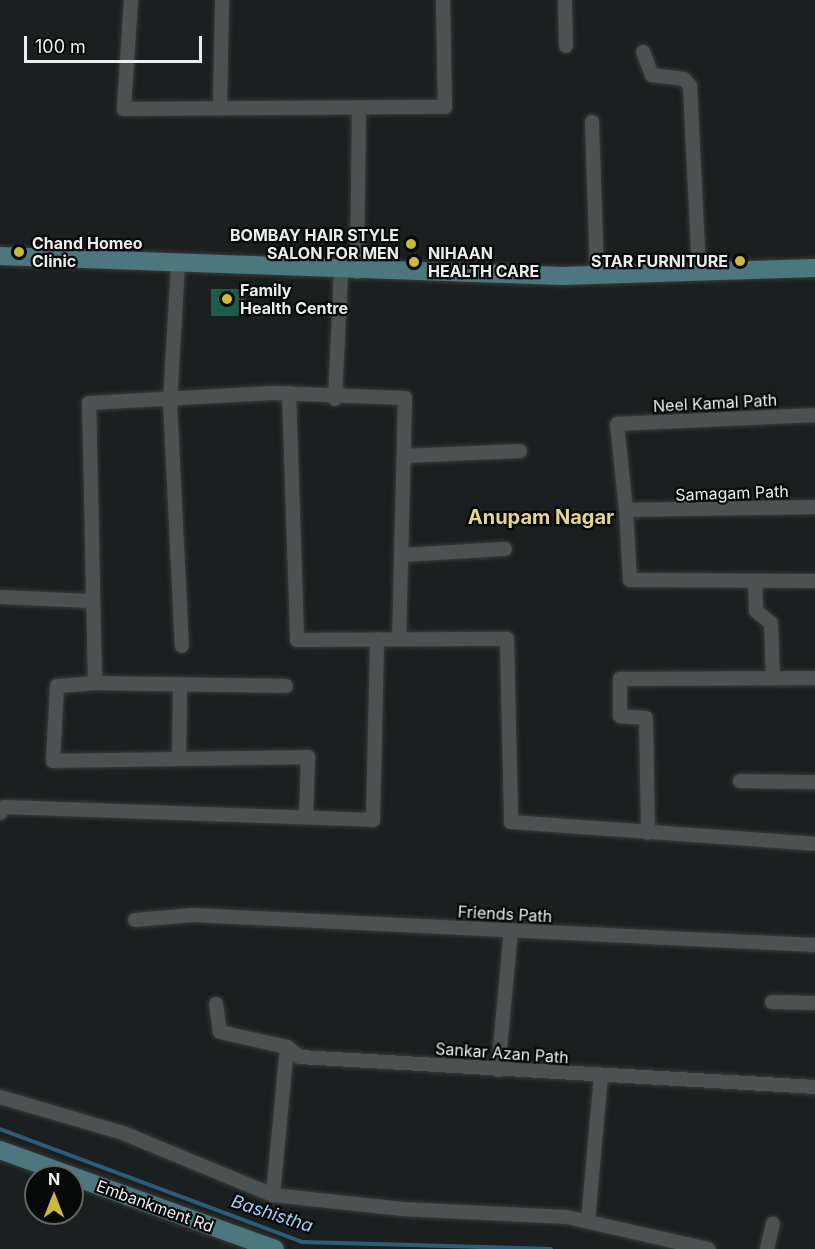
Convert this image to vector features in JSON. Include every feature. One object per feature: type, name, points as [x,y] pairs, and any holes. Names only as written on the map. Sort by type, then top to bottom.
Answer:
[{"type":"street","points":[[131,0],[124,109],[445,107],[443,0]]},
{"type":"street","points":[[220,108],[222,0]]},
{"type":"street","points":[[565,0],[566,45]]},
{"type":"street","points":[[643,52],[652,75],[684,79],[690,86],[699,272]]},
{"type":"street","points":[[335,399],[349,272],[359,108]]},
{"type":"street","points":[[592,122],[597,275]]},
{"type":"street","points":[[0,256],[349,272],[597,275],[815,268]]},
{"type":"street","points":[[178,264],[170,402],[182,646]]},
{"type":"street","points":[[289,393],[297,640],[507,639],[511,822],[815,844]]},
{"type":"street","points":[[95,683],[90,601],[89,403],[170,402],[289,393],[335,399],[405,398],[399,638]]},
{"type":"street","name":"Neel Kamal Path","points":[[626,510],[617,424],[815,415]]},
{"type":"street","points":[[404,456],[520,451]]},
{"type":"street","name":"Samagam Path","points":[[626,510],[650,512],[815,507]]},
{"type":"street","points":[[626,510],[630,580],[815,581]]},
{"type":"street","points":[[401,555],[505,549]]},
{"type":"street","points":[[755,581],[756,611],[771,623],[773,678]]},
{"type":"street","points":[[0,597],[90,601]]},
{"type":"street","points":[[0,813],[4,807],[373,820],[377,639]]},
{"type":"street","points":[[648,833],[646,718],[620,717],[621,679],[815,678]]},
{"type":"street","points":[[286,686],[95,683],[57,686],[53,761],[308,757],[306,818]]},
{"type":"street","points":[[179,759],[180,685]]},
{"type":"street","points":[[740,781],[815,782]]},
{"type":"street","name":"Friends Path","points":[[135,920],[193,915],[815,945]]},
{"type":"street","points":[[498,1070],[511,931]]},
{"type":"street","points":[[772,1002],[815,1003]]},
{"type":"street","name":"Sankar Azan Path","points":[[216,1004],[220,1032],[287,1047],[300,1058],[815,1087]]},
{"type":"street","points":[[273,1195],[287,1047]]},
{"type":"street","points":[[588,1221],[601,1076]]},
{"type":"street","points":[[0,1097],[123,1133],[273,1195],[588,1221],[708,1249]]},
{"type":"street","name":"Embankment Rd","points":[[0,1150],[275,1249]]},
{"type":"street","points":[[767,1249],[773,1224]]},
{"type":"building","points":[[211,289],[246,289],[246,316],[211,316]]},
{"type":"waterway","name":"Bashistha","points":[[0,1129],[303,1242],[551,1249]]},
{"type":"place","name":"BOMBAY HAIR STYLE SALON FOR MEN","points":[[411,244]]},
{"type":"place","name":"Chand Homeo Clinic","points":[[19,252]]},
{"type":"place","name":"STAR FURNITURE","points":[[740,261]]},
{"type":"place","name":"NIHAAN HEALTH CARE","points":[[414,262]]},
{"type":"place","name":"Family Health Centre","points":[[227,299]]},
{"type":"district","name":"Anupam Nagar","points":[[541,517]]}]
